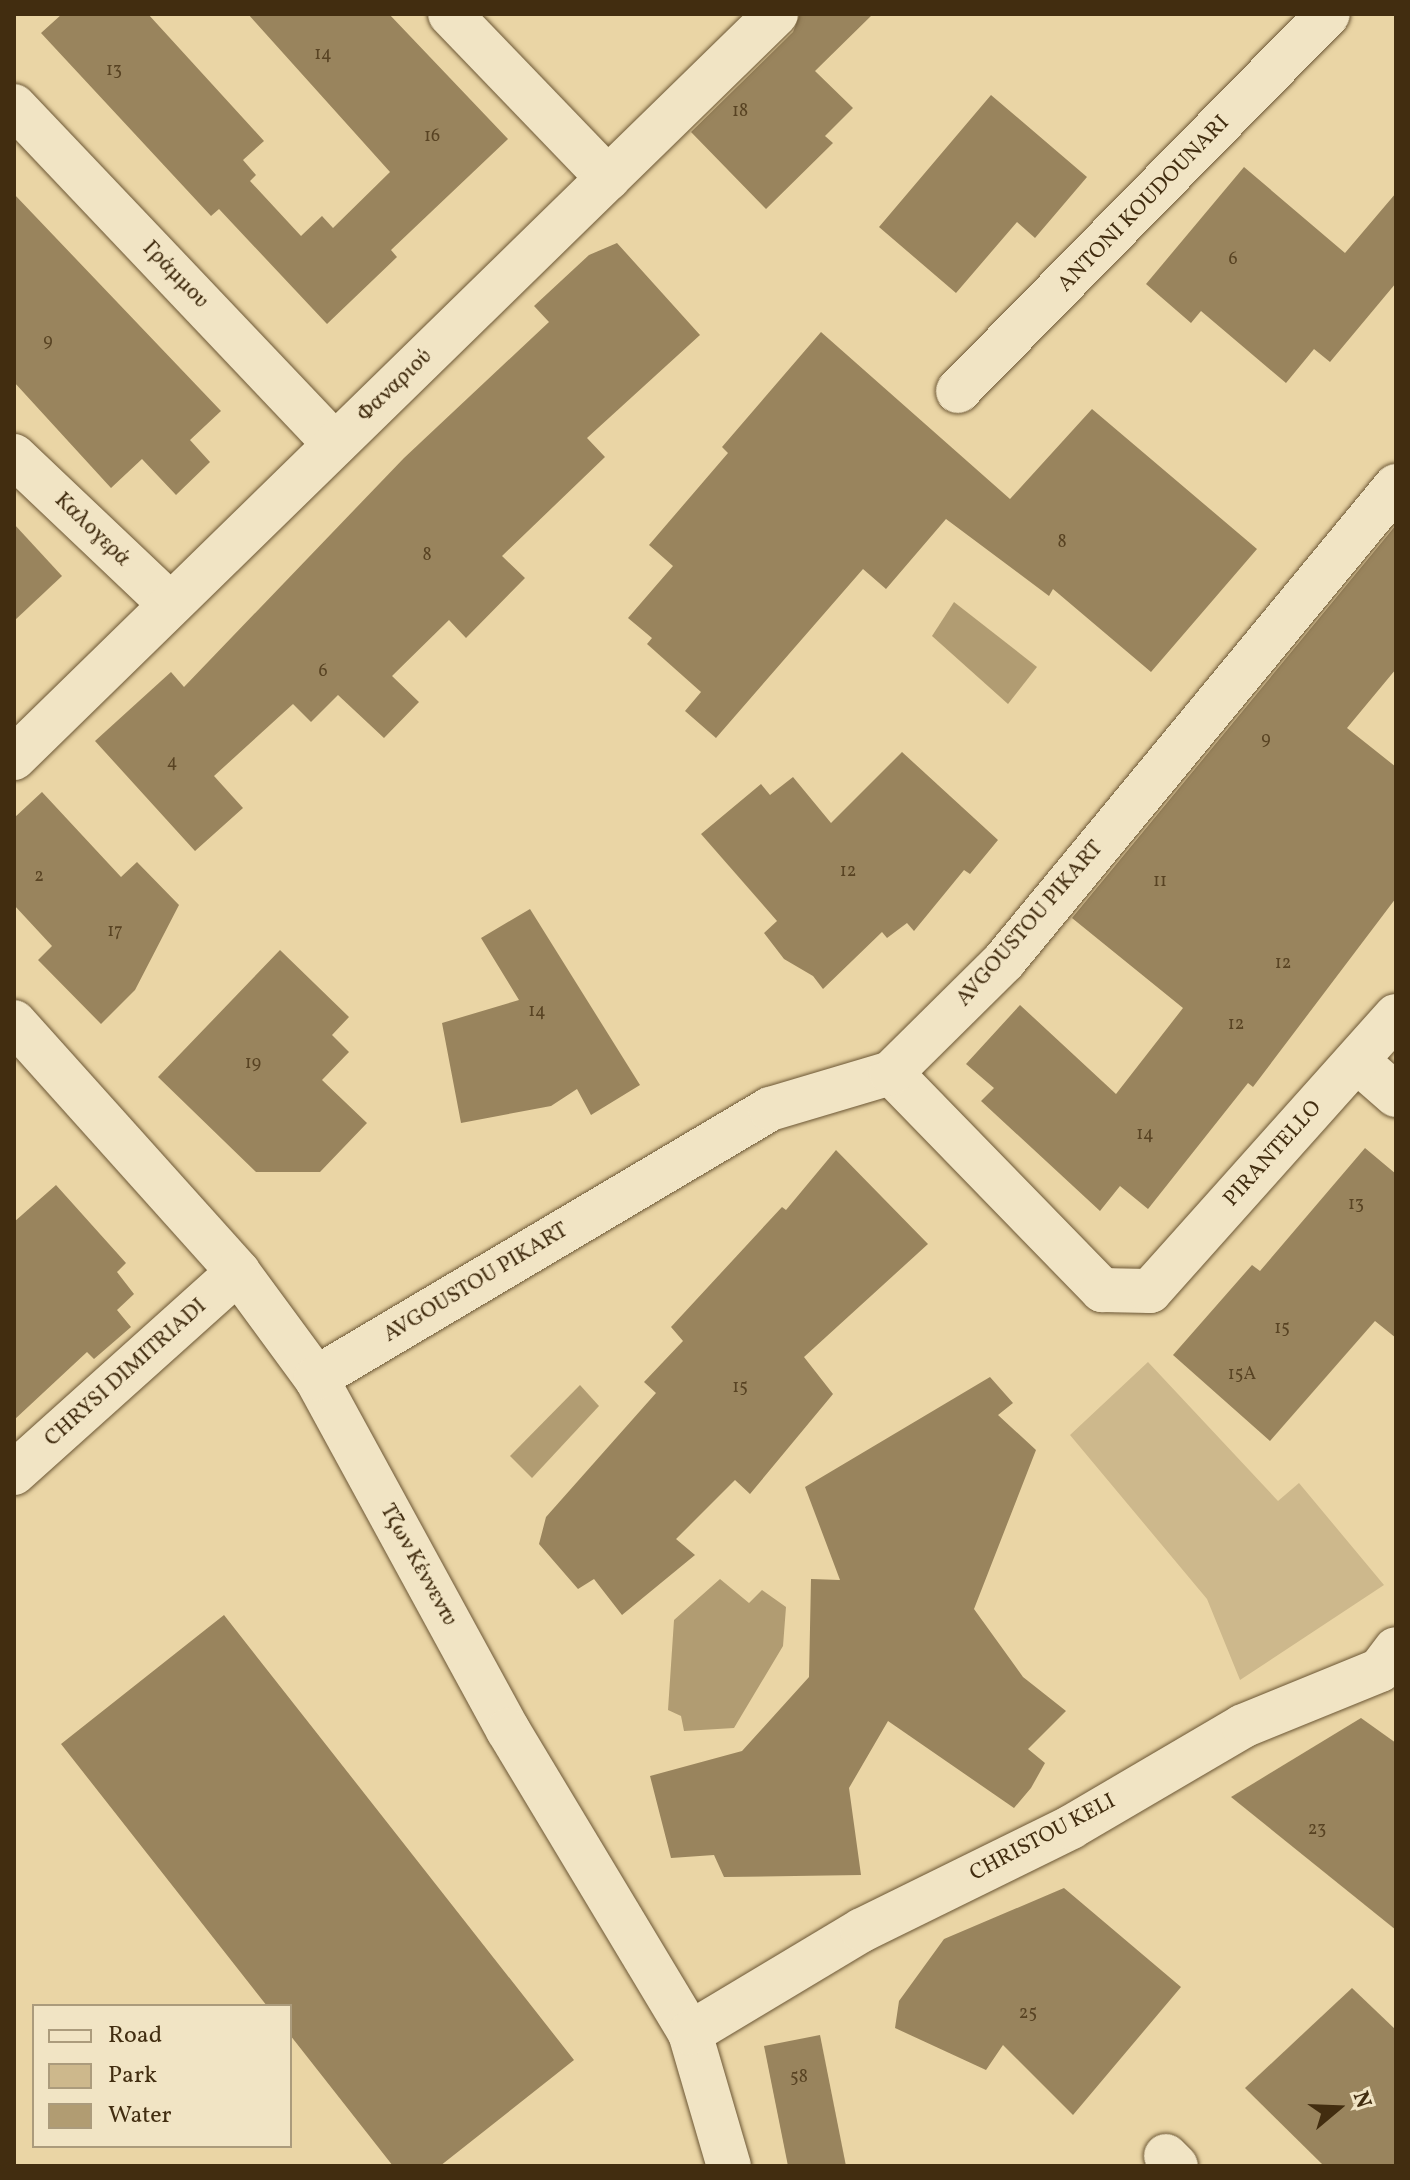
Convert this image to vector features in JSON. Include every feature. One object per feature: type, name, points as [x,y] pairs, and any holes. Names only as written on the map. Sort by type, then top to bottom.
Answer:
[{"type":"street","points":[[450,14],[608,178]]},
{"type":"street","name":"Φαναριού","points":[[14,758],[776,14]]},
{"type":"street","name":"ANTONI KOUDOUNARI","points":[[958,391],[1328,14]]},
{"type":"street","name":"Γράμμου","points":[[14,106],[335,444]]},
{"type":"street","name":"Καλογερά","points":[[14,456],[170,604]]},
{"type":"street","name":"AVGOUSTOU PIKART","points":[[316,1378],[770,1109],[891,1073],[1004,961],[1396,486]]},
{"type":"street","name":"PIRANTELLO","points":[[891,1073],[1102,1290],[1150,1291],[1396,1016]]},
{"type":"street","name":"Τζων Κέννεντυ","points":[[14,1022],[238,1272],[316,1378],[508,1730],[690,2033],[729,2166]]},
{"type":"street","points":[[1357,1061],[1396,1095]]},
{"type":"street","name":"CHRYSI DIMITRIADI","points":[[14,1473],[238,1272]]},
{"type":"street","name":"CHRISTOU KELI","points":[[690,2033],[862,1930],[1071,1827],[1243,1726],[1391,1668]]},
{"type":"green space","points":[[1148,1362],[1278,1501],[1299,1483],[1384,1585],[1240,1680],[1207,1599],[1070,1435]]},
{"type":"water","points":[[954,602],[1037,667],[1008,704],[932,636]]},
{"type":"water","points":[[580,1385],[599,1406],[532,1478],[510,1456]]},
{"type":"water","points":[[720,1579],[749,1603],[762,1590],[786,1607],[783,1646],[734,1728],[684,1731],[681,1716],[668,1710],[674,1620]]},
{"type":"building","points":[[62,14],[148,14],[264,141],[243,160],[256,175],[250,181],[301,236],[322,216],[333,228],[390,172],[248,14],[389,14],[508,139],[391,250],[397,257],[327,324],[219,209],[211,216],[41,33]]},
{"type":"building","points":[[800,14],[873,14],[815,71],[853,108],[825,136],[833,143],[766,209],[691,132],[793,32]]},
{"type":"building","points":[[991,95],[1087,177],[1035,238],[1017,222],[956,293],[879,227]]},
{"type":"building","points":[[1244,167],[1345,253],[1396,193],[1396,283],[1330,362],[1314,349],[1286,383],[1201,311],[1191,323],[1146,284]]},
{"type":"building","points":[[14,194],[221,411],[190,440],[210,462],[176,495],[142,459],[111,488],[14,382]]},
{"type":"building","points":[[617,243],[700,335],[587,438],[605,457],[502,556],[525,578],[466,638],[449,620],[392,676],[419,702],[384,738],[338,695],[311,722],[293,704],[214,776],[243,808],[195,851],[95,741],[171,672],[184,687],[404,458],[549,322],[534,306],[589,255]]},
{"type":"building","points":[[821,332],[1010,499],[1092,409],[1257,549],[1151,672],[1053,589],[1049,596],[946,519],[886,589],[863,569],[716,738],[685,711],[701,692],[647,644],[652,638],[628,618],[673,566],[649,545],[728,453],[722,447]]},
{"type":"building","points":[[14,524],[62,576],[14,621]]},
{"type":"building","points":[[1396,525],[1396,669],[1347,728],[1396,767],[1396,898],[1253,1087],[1248,1083],[1148,1209],[1120,1186],[1100,1211],[981,1101],[994,1088],[966,1064],[1020,1005],[1116,1094],[1183,1008],[1072,918]]},
{"type":"building","points":[[902,752],[998,840],[970,874],[964,870],[914,931],[907,923],[887,938],[882,932],[823,989],[813,976],[784,959],[764,933],[777,921],[701,834],[761,784],[770,795],[793,777],[831,823]]},
{"type":"building","points":[[42,792],[121,877],[137,862],[179,905],[135,990],[101,1024],[38,960],[52,946],[14,905],[14,818]]},
{"type":"building","points":[[530,909],[640,1085],[591,1115],[577,1089],[551,1106],[461,1123],[442,1023],[519,1000],[481,938]]},
{"type":"building","points":[[280,950],[349,1017],[332,1035],[349,1052],[322,1080],[367,1123],[320,1172],[256,1172],[158,1077]]},
{"type":"building","points":[[1365,1148],[1396,1174],[1396,1338],[1375,1321],[1270,1441],[1173,1355],[1252,1265],[1260,1271]]},
{"type":"building","points":[[836,1150],[928,1244],[804,1357],[833,1394],[750,1494],[735,1480],[676,1539],[695,1555],[622,1615],[594,1579],[578,1589],[539,1544],[546,1517],[656,1393],[644,1382],[683,1341],[671,1327],[782,1207],[786,1210]]},
{"type":"building","points":[[56,1185],[126,1263],[117,1272],[134,1294],[117,1310],[131,1327],[94,1359],[87,1352],[14,1420],[14,1222]]},
{"type":"building","points":[[990,1377],[1013,1403],[998,1415],[1036,1450],[974,1609],[1023,1677],[1066,1711],[1028,1749],[1045,1763],[1031,1788],[1014,1808],[888,1721],[849,1788],[861,1875],[724,1877],[714,1855],[671,1858],[650,1776],[742,1751],[809,1677],[811,1579],[840,1580],[805,1487]]},
{"type":"building","points":[[224,1615],[574,2060],[440,2166],[393,2166],[292,2038],[292,2004],[265,2004],[61,1744]]},
{"type":"building","points":[[1361,1718],[1396,1743],[1396,1930],[1231,1797]]},
{"type":"building","points":[[1064,1888],[1181,1987],[1073,2115],[1003,2045],[986,2070],[895,2028],[899,2001],[944,1939]]},
{"type":"building","points":[[1352,1988],[1396,2030],[1396,2166],[1324,2166],[1245,2088]]},
{"type":"building","points":[[820,2035],[846,2166],[788,2166],[764,2046]]}]
